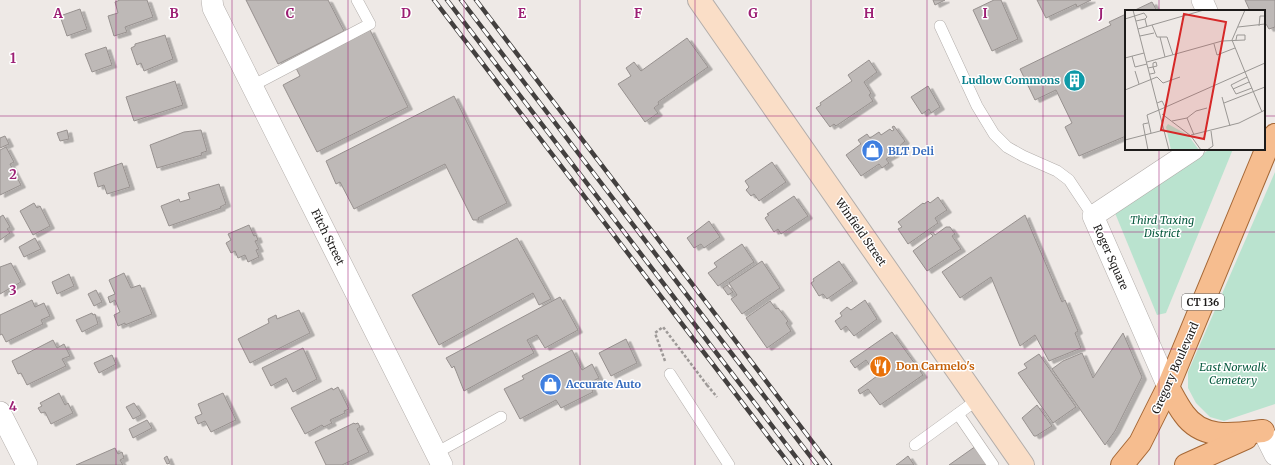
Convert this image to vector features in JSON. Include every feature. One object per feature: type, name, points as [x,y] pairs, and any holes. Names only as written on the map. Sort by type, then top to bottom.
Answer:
[{"type":"main road","name":"Winfield Street","points":[[699,0],[1023,465]]},
{"type":"main road","name":"Gregory Boulevard","points":[[1265,147],[1269,137]]},
{"type":"main road","name":"Gregory Boulevard","points":[[1122,465],[1140,443],[1168,388],[1264,150]]},
{"type":"main road","points":[[1168,388],[1184,415],[1200,429],[1223,435],[1269,428]]},
{"type":"main road","points":[[1186,465],[1269,428]]},
{"type":"street","points":[[1202,0],[1207,10]]},
{"type":"street","name":"Fitch Street","points":[[209,3],[439,459]]},
{"type":"street","name":"Roger Square","points":[[1168,388],[1093,216],[1192,150]]},
{"type":"street","points":[[0,412],[27,465]]},
{"type":"street","points":[[1269,428],[1275,455]]},
{"type":"lane","points":[[252,86],[370,24],[357,0]]},
{"type":"lane","points":[[940,26],[977,106],[994,134],[1018,153],[1057,171],[1069,180],[1093,216]]},
{"type":"lane","points":[[670,374],[729,465]]},
{"type":"lane","points":[[916,445],[977,400]]},
{"type":"lane","points":[[958,414],[993,465]]},
{"type":"lane","points":[[439,459],[501,418]]},
{"type":"path","points":[[670,374],[655,333],[663,327],[717,397]]},
{"type":"green space","name":"Third Taxing District","points":[[1209,150],[1233,150],[1166,313],[1157,315],[1115,213]]},
{"type":"green space","name":"East Norwalk Cemetery","points":[[1275,172],[1275,404],[1224,421],[1210,417],[1196,403],[1188,388],[1188,372]]},
{"type":"building","points":[[120,0],[147,0],[153,17],[125,27],[127,32],[114,36],[108,16],[118,13],[115,2]]},
{"type":"building","points":[[246,0],[328,0],[344,31],[278,64]]},
{"type":"building","points":[[933,0],[945,0],[935,5]]},
{"type":"building","points":[[994,0],[1001,0],[1018,39],[992,51],[973,10]]},
{"type":"building","points":[[1037,0],[1091,0],[1077,7],[1076,4],[1046,18]]},
{"type":"building","points":[[1245,0],[1275,0],[1275,27],[1269,29],[1265,24],[1265,10],[1250,10]]},
{"type":"building","points":[[1152,2],[1156,10],[1135,10]]},
{"type":"building","points":[[80,9],[87,29],[67,36],[60,16]]},
{"type":"building","name":"Ludlow Commons","points":[[1125,14],[1125,136],[1079,156],[1065,127],[1072,123],[1056,90],[1035,100],[1020,69],[1111,25],[1109,22]]},
{"type":"building","points":[[370,30],[408,107],[317,152],[283,85],[300,76],[296,68]]},
{"type":"building","points":[[165,35],[173,59],[144,71],[141,63],[137,65],[131,48],[135,46],[135,44]]},
{"type":"building","points":[[687,38],[708,67],[658,102],[659,104],[654,108],[658,113],[645,122],[618,84],[631,76],[626,68],[634,62],[641,71]]},
{"type":"building","points":[[106,47],[112,65],[92,72],[85,54]]},
{"type":"building","points":[[869,60],[877,72],[864,82],[871,93],[869,95],[873,101],[836,126],[834,124],[830,127],[816,108],[821,105],[820,103],[852,81],[848,75]]},
{"type":"building","points":[[175,81],[183,105],[134,121],[126,97]]},
{"type":"building","points":[[928,86],[940,107],[931,113],[929,109],[922,114],[911,97]]},
{"type":"building","points":[[454,96],[507,203],[478,218],[479,220],[473,220],[445,164],[354,209],[340,182],[336,184],[326,161]]},
{"type":"building","name":"BLT Deli","points":[[894,126],[905,141],[893,152],[895,154],[886,159],[889,163],[882,168],[879,164],[861,176],[846,155],[861,144],[858,140],[867,134],[870,138],[879,132],[881,135],[890,129],[892,131],[894,130],[892,127]]},
{"type":"building","points":[[67,130],[69,139],[60,141],[57,133]]},
{"type":"building","points":[[201,130],[207,151],[201,153],[202,155],[157,168],[150,145],[184,132]]},
{"type":"building","points":[[5,136],[9,144],[0,148],[0,138]]},
{"type":"building","points":[[6,147],[14,162],[10,164],[21,185],[0,195],[0,150]]},
{"type":"building","points":[[772,162],[786,182],[759,201],[754,194],[751,196],[746,190],[749,187],[745,181]]},
{"type":"building","points":[[122,163],[130,187],[107,194],[104,185],[98,187],[94,173]]},
{"type":"building","points":[[219,184],[226,204],[220,207],[221,208],[169,226],[161,206],[179,199],[180,202],[190,199],[188,193]]},
{"type":"building","points":[[794,196],[808,216],[781,234],[778,229],[774,232],[765,218],[769,215],[767,214]]},
{"type":"building","points":[[938,197],[947,210],[935,218],[938,223],[908,244],[898,229],[902,227],[898,222],[923,203],[924,204],[928,201],[930,203]]},
{"type":"building","points":[[34,203],[37,208],[40,206],[50,226],[33,235],[20,211]]},
{"type":"building","points":[[3,215],[10,227],[7,229],[10,233],[0,240],[0,217]]},
{"type":"building","points":[[1025,215],[1062,302],[1065,300],[1078,331],[1075,333],[1081,348],[1049,361],[1035,335],[1020,346],[991,277],[960,298],[942,272]]},
{"type":"building","points":[[709,221],[720,237],[704,248],[701,244],[694,248],[687,238]]},
{"type":"building","points":[[249,225],[254,236],[256,235],[258,240],[255,241],[259,249],[256,250],[259,257],[248,262],[245,255],[238,258],[235,251],[231,253],[226,243],[231,240],[228,234]]},
{"type":"building","points":[[946,227],[950,227],[955,234],[952,236],[961,249],[927,271],[913,251],[933,236],[930,233],[933,232],[935,235]]},
{"type":"building","points":[[35,238],[41,249],[24,257],[19,247]]},
{"type":"building","points":[[517,238],[551,299],[539,305],[533,293],[439,345],[412,295]]},
{"type":"building","points":[[742,244],[754,262],[718,286],[708,273],[717,267],[714,263]]},
{"type":"building","points":[[762,261],[780,288],[742,314],[731,299],[737,295],[729,283]]},
{"type":"building","points":[[839,261],[853,281],[827,299],[823,294],[819,296],[811,283],[814,281],[813,279]]},
{"type":"building","points":[[11,263],[21,282],[0,294],[0,267]]},
{"type":"building","points":[[124,273],[131,288],[140,285],[152,314],[125,325],[125,323],[118,326],[114,315],[120,312],[115,300],[110,303],[108,297],[115,294],[109,280]]},
{"type":"building","points":[[69,274],[74,286],[57,294],[52,282]]},
{"type":"building","points":[[727,285],[733,292],[728,295],[723,288]]},
{"type":"building","points":[[96,290],[102,302],[94,306],[88,294]]},
{"type":"building","points":[[560,297],[578,330],[545,348],[537,335],[527,340],[534,353],[464,391],[454,366],[452,368],[446,358]]},
{"type":"building","points":[[32,300],[35,307],[44,303],[50,316],[41,320],[43,324],[6,342],[2,334],[0,335],[0,315]]},
{"type":"building","points":[[865,300],[877,319],[854,336],[846,326],[841,330],[835,321],[842,316],[840,313],[847,307],[851,310]]},
{"type":"building","points":[[770,301],[776,309],[778,308],[788,321],[786,323],[791,331],[767,348],[746,318]]},
{"type":"building","points":[[299,310],[310,333],[250,363],[238,339],[269,323],[268,319],[276,315],[277,319]]},
{"type":"building","points":[[92,313],[93,315],[95,314],[98,324],[82,332],[76,320]]},
{"type":"building","points":[[892,332],[923,375],[880,405],[868,389],[860,394],[858,390],[877,376],[866,360],[855,368],[850,361]]},
{"type":"building","points":[[1123,333],[1142,377],[1115,431],[1105,445],[1052,369],[1063,361],[1082,353],[1093,378]]},
{"type":"building","points":[[626,339],[637,363],[611,376],[599,353]]},
{"type":"building","points":[[53,340],[57,348],[64,344],[70,356],[62,359],[66,366],[27,385],[21,373],[18,374],[12,361]]},
{"type":"building","points":[[303,348],[317,379],[293,392],[286,378],[271,386],[262,368]]},
{"type":"building","points":[[572,350],[582,370],[592,364],[599,378],[589,383],[593,392],[561,408],[556,400],[520,419],[504,389],[524,379],[522,376]]},
{"type":"building","points":[[1039,354],[1076,407],[1053,423],[1018,373],[1027,368],[1024,364]]},
{"type":"building","points":[[112,355],[116,364],[99,373],[94,363]]},
{"type":"building","points":[[338,387],[349,409],[344,411],[345,413],[330,420],[332,423],[324,427],[322,425],[305,434],[291,408],[332,388],[333,390]]},
{"type":"building","points":[[59,393],[65,405],[68,403],[73,413],[51,424],[45,412],[41,413],[38,408],[42,406],[40,403]]},
{"type":"building","points":[[223,393],[236,420],[211,432],[205,421],[198,424],[195,417],[202,414],[198,404]]},
{"type":"building","points":[[134,403],[141,415],[133,419],[126,407]]},
{"type":"building","points":[[1037,405],[1052,426],[1034,436],[1022,418]]},
{"type":"building","points":[[147,420],[152,428],[133,438],[129,429]]},
{"type":"building","points":[[354,423],[358,423],[360,427],[357,429],[369,452],[342,465],[326,465],[315,442]]},
{"type":"building","points":[[976,446],[989,465],[949,465]]},
{"type":"building","points":[[115,448],[118,454],[122,452],[124,458],[120,460],[123,465],[76,465]]},
{"type":"building","points":[[167,456],[170,463],[167,464],[164,458]]},
{"type":"building","points":[[908,456],[914,465],[896,465],[899,463]]},
{"type":"railway","points":[[434,0],[790,465]]},
{"type":"railway","points":[[447,0],[802,465]]},
{"type":"railway","points":[[461,0],[817,465]]},
{"type":"railway","points":[[476,0],[830,465]]},
{"type":"place","name":"Ludlow Commons","points":[[1075,80]]},
{"type":"place","name":"BLT Deli","points":[[873,151]]},
{"type":"place","name":"Don Carmelo's","points":[[881,366]]},
{"type":"place","name":"Accurate Auto","points":[[550,384]]}]
